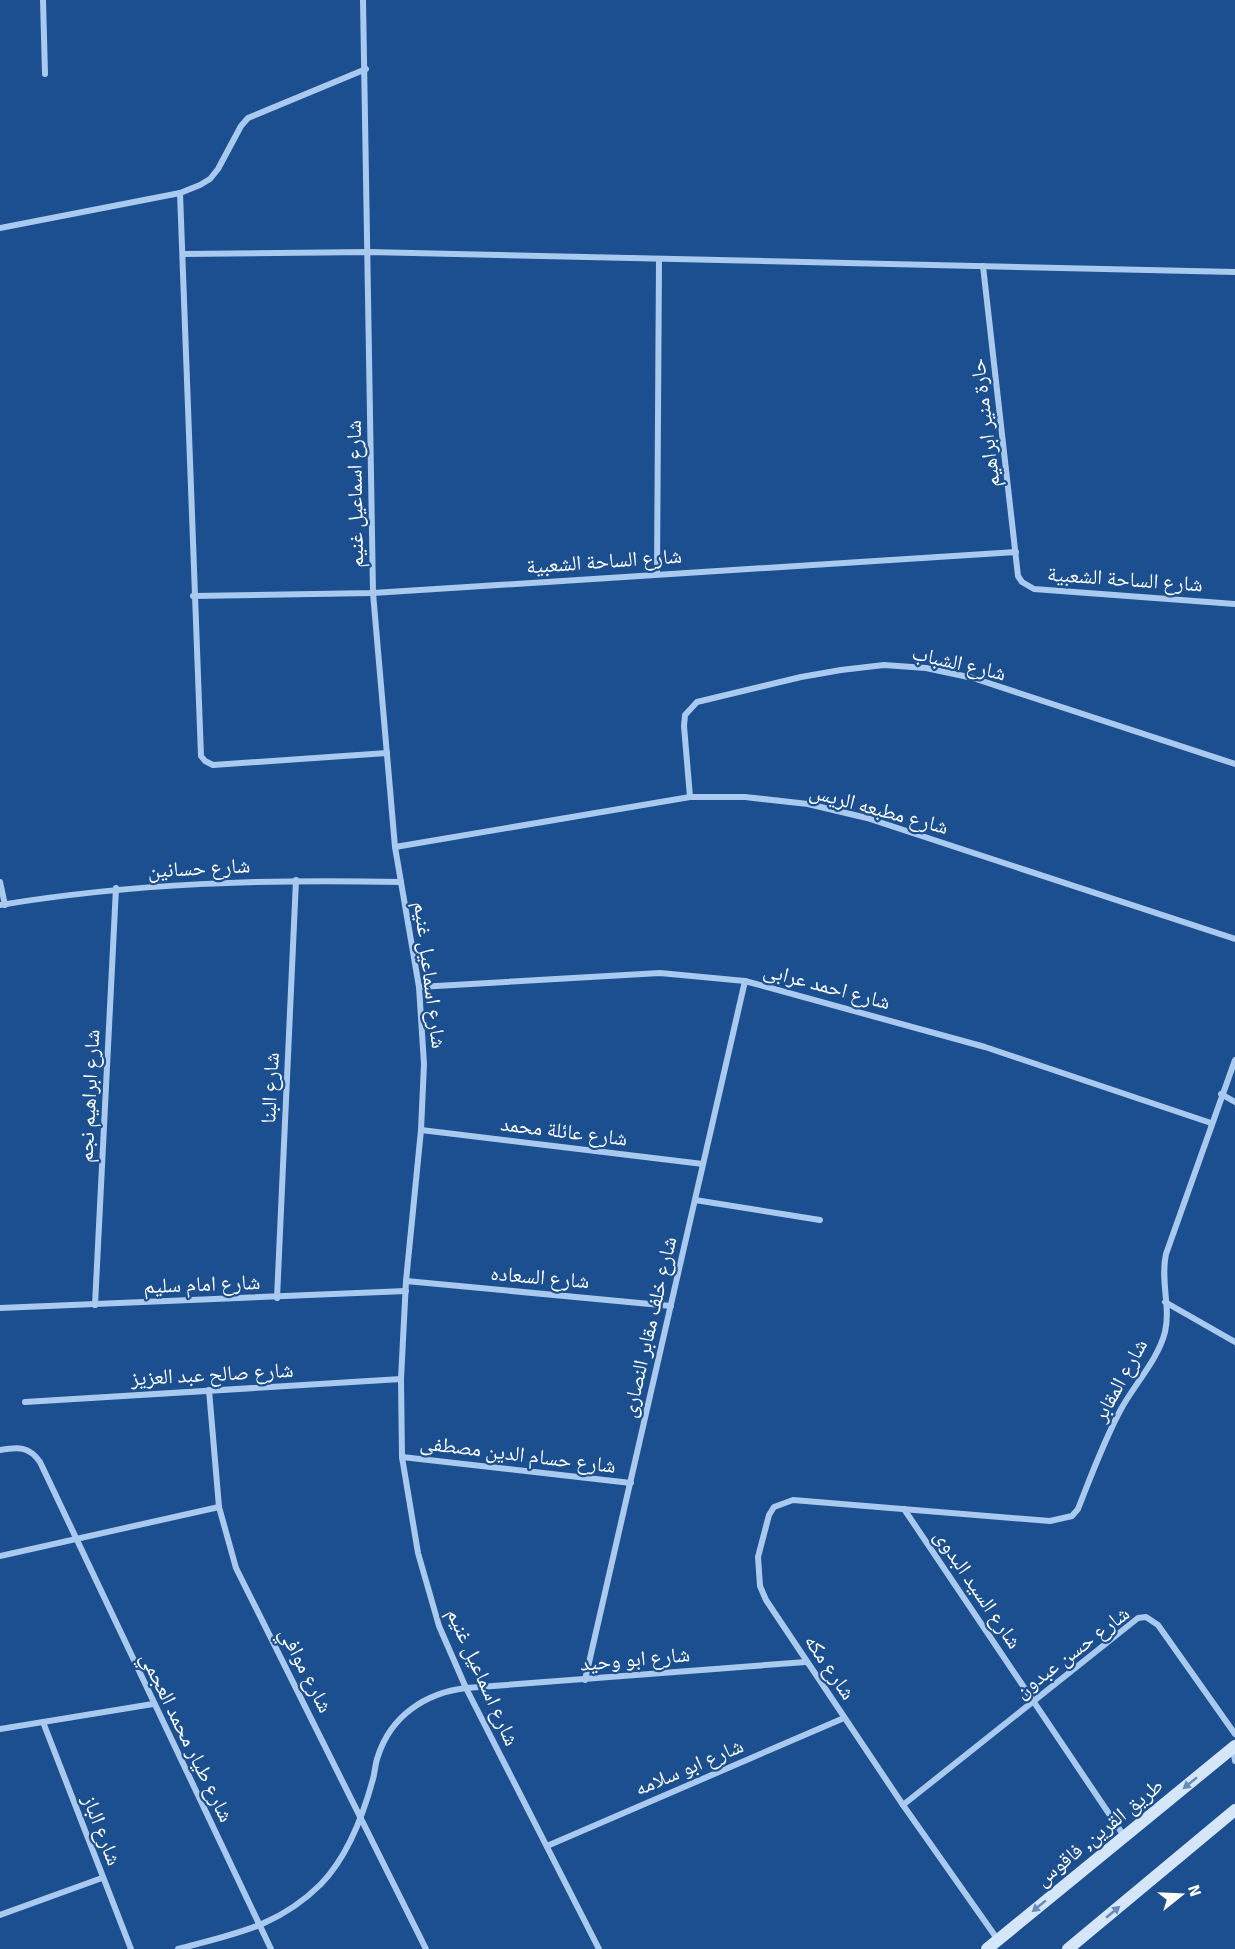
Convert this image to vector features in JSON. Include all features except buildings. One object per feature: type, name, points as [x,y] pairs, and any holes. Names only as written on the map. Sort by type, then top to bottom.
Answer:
[{"type":"main road","name":"طريق القرين, فاقوس","points":[[987,1949],[1234,1747]]},
{"type":"main road","points":[[1068,1949],[1235,1810]]},
{"type":"street","points":[[43,0],[45,74]]},
{"type":"street","name":"شارع اسماعيل غنيم","points":[[363,0],[366,69],[373,593],[395,847],[419,987],[424,1064],[421,1130],[405,1291],[401,1379],[402,1457],[418,1553],[438,1626],[465,1688],[599,1949]]},
{"type":"street","points":[[0,228],[180,193],[210,179],[248,118],[366,69]]},
{"type":"street","points":[[180,193],[193,596],[201,756],[213,765],[387,753]]},
{"type":"street","points":[[183,254],[369,252],[1235,273]]},
{"type":"street","points":[[657,574],[659,259]]},
{"type":"street","name":"حارة منير ابراهيم","points":[[983,266],[1018,576]]},
{"type":"street","name":"شارع الساحة الشعبية","points":[[193,596],[373,593],[1016,552]]},
{"type":"street","name":"شارع الساحة الشعبية","points":[[1018,576],[1022,582],[1034,589],[1235,604]]},
{"type":"street","name":"شارع الشباب","points":[[690,797],[684,726],[685,715],[697,702],[801,677],[884,665],[926,668],[973,678],[1235,764]]},
{"type":"street","name":"شارع مطبعه الريس","points":[[395,847],[690,797],[745,797],[808,804],[867,818],[1235,939]]},
{"type":"street","name":"شارع حسانين","points":[[3,905],[116,888],[296,880],[401,882]]},
{"type":"street","name":"شارع البنا","points":[[277,1298],[296,880]]},
{"type":"street","points":[[0,882],[3,905]]},
{"type":"street","name":"شارع ابراهيم نجم","points":[[95,1305],[116,888]]},
{"type":"street","name":"شارع احمد عرابى","points":[[419,987],[660,974],[746,981],[985,1047],[1211,1123]]},
{"type":"street","name":"شارع خلف مقابر النصارى","points":[[585,1680],[746,981]]},
{"type":"street","name":"شارع المقابر","points":[[904,1509],[1050,1521],[1072,1516],[1078,1509],[1104,1443],[1120,1410],[1160,1344],[1165,1331],[1162,1278],[1166,1254],[1235,1060]]},
{"type":"street","points":[[1221,1094],[1235,1102]]},
{"type":"street","name":"شارع عائلة محمد","points":[[421,1130],[703,1164]]},
{"type":"street","points":[[694,1200],[820,1220]]},
{"type":"street","name":"شارع السعاده","points":[[406,1281],[671,1306]]},
{"type":"street","name":"شارع امام سليم","points":[[0,1308],[405,1291]]},
{"type":"street","points":[[1165,1302],[1235,1342]]},
{"type":"street","name":"شارع صالح عبد العزيز","points":[[25,1402],[401,1379]]},
{"type":"street","name":"شارع موافي","points":[[209,1390],[219,1507],[236,1568],[426,1949]]},
{"type":"street","name":"شارع طيار محمد العجمي","points":[[0,1450],[17,1447],[34,1454],[271,1949]]},
{"type":"street","name":"شارع حسام الدين مصطفى","points":[[402,1457],[631,1484]]},
{"type":"street","name":"شارع مكه","points":[[904,1509],[793,1500],[774,1507],[769,1515],[758,1557],[760,1586],[773,1612],[806,1662],[998,1940]]},
{"type":"street","points":[[0,1556],[219,1507]]},
{"type":"street","name":"شارع السيد البدوى","points":[[904,1509],[1124,1836]]},
{"type":"street","name":"شارع حسن عبدون","points":[[903,1805],[1132,1622],[1146,1617],[1158,1625],[1235,1734]]},
{"type":"street","name":"شارع ابو وحيد","points":[[178,1949],[260,1928],[283,1916],[322,1882],[338,1862],[360,1815],[385,1739],[410,1708],[427,1698],[446,1690],[465,1688],[806,1662]]},
{"type":"street","points":[[0,1729],[153,1704]]},
{"type":"street","name":"شارع ابو سلامه","points":[[547,1846],[844,1718]]},
{"type":"street","name":"شارع الباز","points":[[42,1722],[131,1949]]},
{"type":"street","points":[[1234,1747],[1235,1761]]},
{"type":"street","points":[[0,1916],[102,1878]]}]
